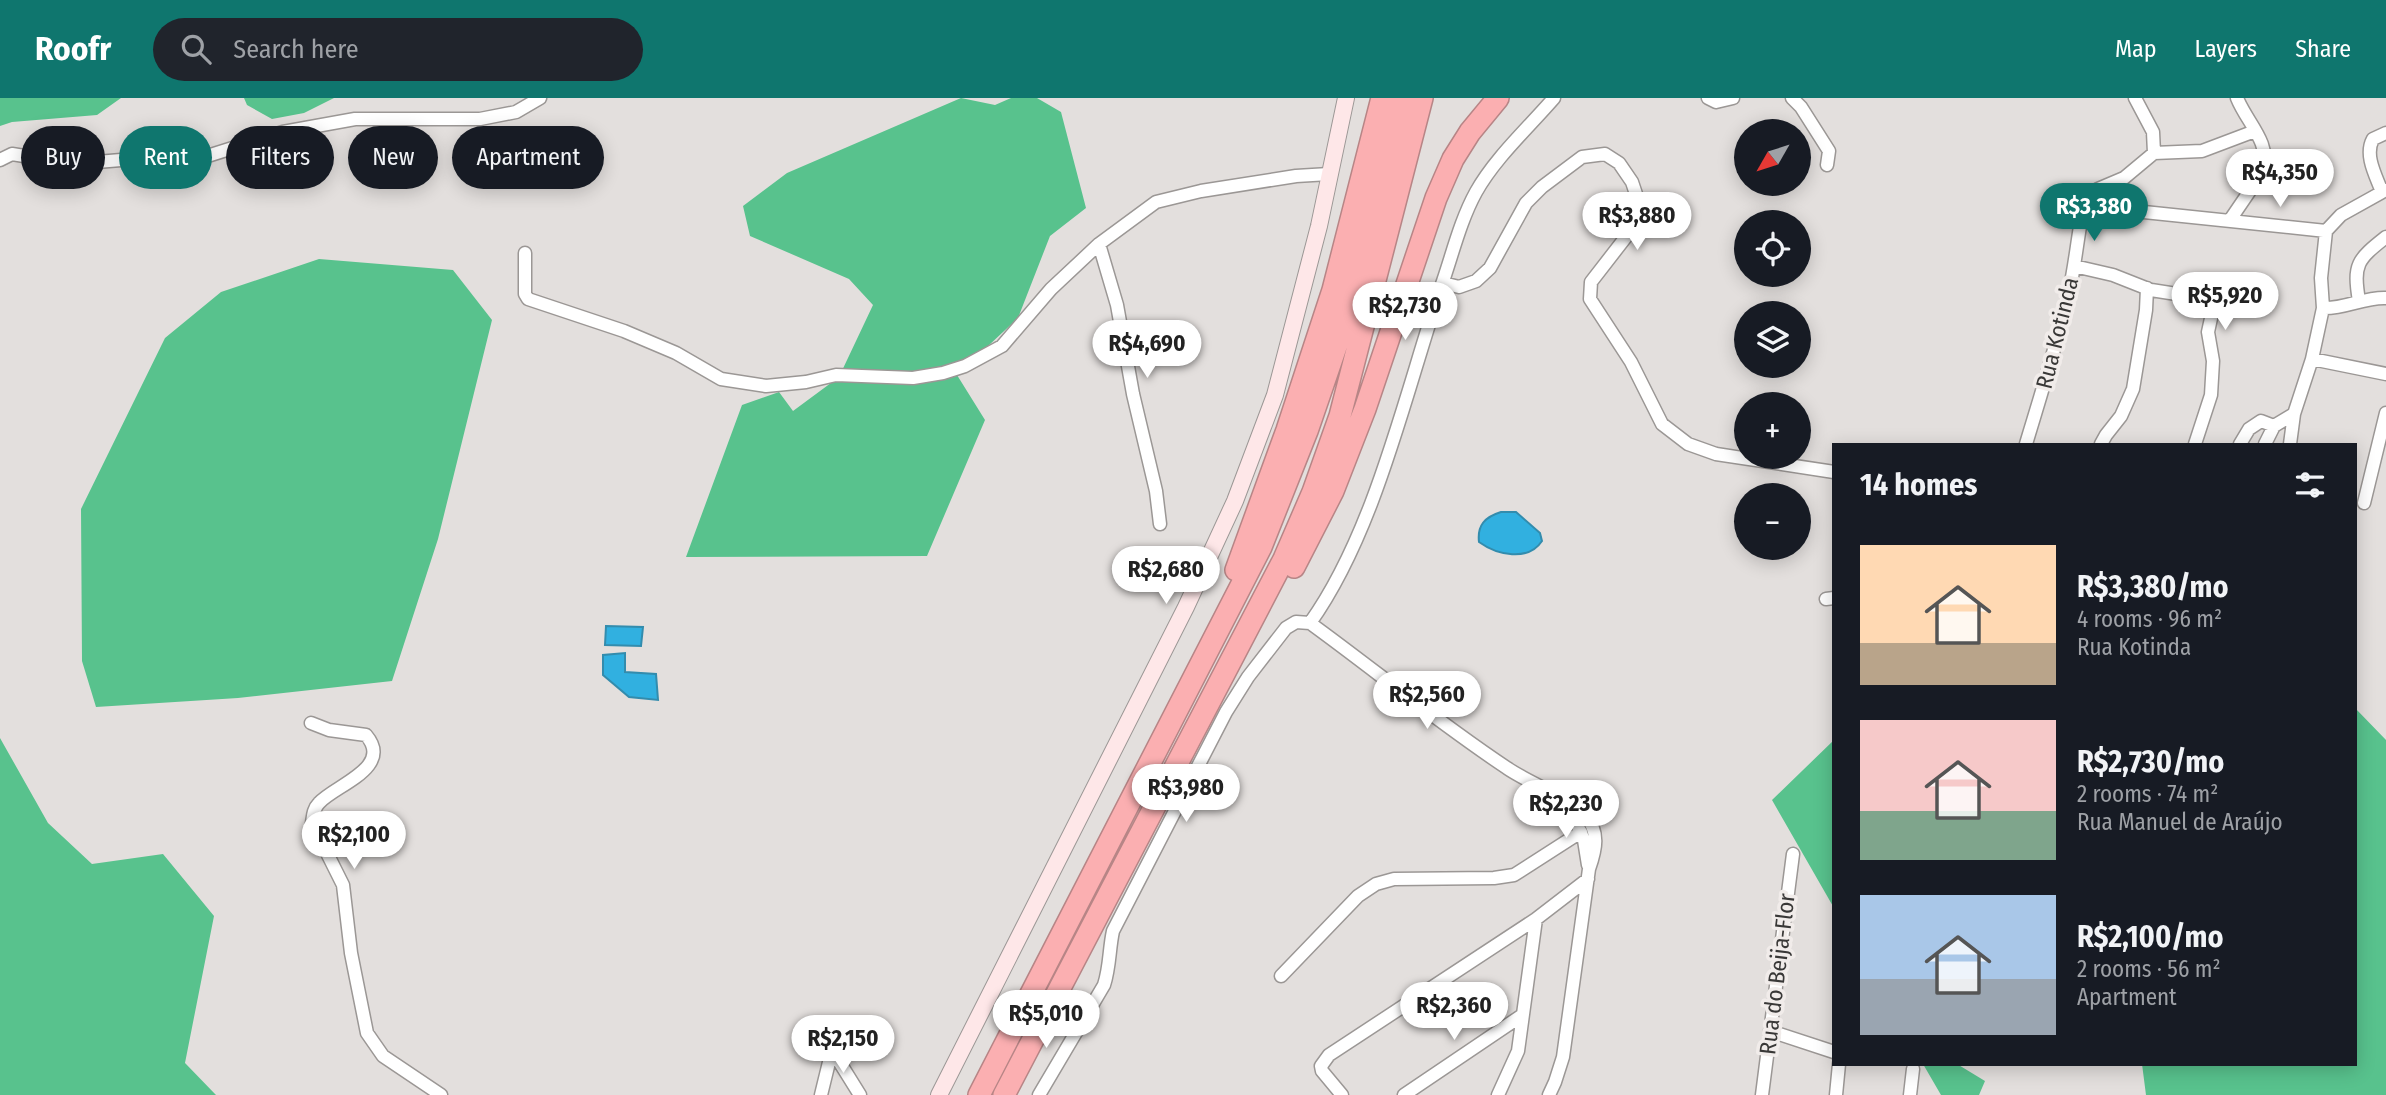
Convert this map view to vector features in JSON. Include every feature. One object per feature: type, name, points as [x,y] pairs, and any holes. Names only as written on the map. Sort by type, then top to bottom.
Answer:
[{"type":"highway","points":[[1201,663],[1287,430],[1329,303],[1382,98]]},
{"type":"highway","points":[[979,1095],[1261,547],[1307,431],[1340,335],[1403,98]]},
{"type":"highway","points":[[1004,1095],[1284,559],[1340,416],[1416,119],[1424,98]]},
{"type":"highway","points":[[1171,777],[1224,702],[1333,491],[1445,179],[1470,132],[1499,98]]},
{"type":"highway","points":[[1292,571],[1320,471]]},
{"type":"street","points":[[2,156],[12,154],[73,164],[133,159],[198,159],[283,132],[355,119],[480,119],[516,112],[540,98]]},
{"type":"street","points":[[939,1095],[1186,607],[1235,501],[1275,395],[1319,226],[1346,98]]},
{"type":"street","points":[[1310,622],[1328,597],[1364,519],[1476,193],[1503,156],[1554,98]]},
{"type":"street","points":[[1708,98],[1716,102],[1733,98]]},
{"type":"street","points":[[1793,98],[1829,151],[1827,165]]},
{"type":"street","points":[[2135,98],[2153,132],[2154,153],[2202,151],[2255,131]]},
{"type":"street","points":[[2230,220],[2264,170],[2264,145],[2237,98]]},
{"type":"street","points":[[2290,443],[2294,414],[2312,359],[2323,308],[2320,278],[2326,231],[2341,215],[2384,191],[2370,161],[2369,145],[2372,139],[2386,133]]},
{"type":"street","name":"Rua Kotinda","points":[[2026,443],[2050,369],[2074,266],[2085,200],[2098,189],[2124,178],[2154,153]]},
{"type":"street","points":[[1443,283],[1459,287],[1476,281],[1490,268],[1527,203],[1542,187],[1582,157],[1605,154],[1619,163],[1632,182],[1640,206],[1636,224],[1591,282],[1590,299],[1631,362],[1661,424],[1688,444],[1716,454],[1832,472]]},
{"type":"street","points":[[525,253],[524,294],[528,299],[624,331],[676,353],[721,379],[766,386],[806,382],[836,375],[914,378],[965,366],[1002,346],[1051,289],[1099,244],[1143,210],[1167,198],[1296,176],[1329,174]]},
{"type":"street","points":[[2144,212],[2326,231]]},
{"type":"street","points":[[2359,301],[2356,270],[2373,248],[2386,237]]},
{"type":"street","points":[[1099,244],[1117,305],[1133,394],[1156,491],[1160,524]]},
{"type":"street","points":[[2074,266],[2180,296],[2215,300],[2242,298]]},
{"type":"street","points":[[2102,443],[2121,416],[2133,389],[2147,288]]},
{"type":"street","points":[[2323,308],[2386,298]]},
{"type":"street","points":[[2195,443],[2211,395],[2213,360],[2208,332],[2215,300]]},
{"type":"street","points":[[2312,359],[2386,374]]},
{"type":"street","points":[[2266,443],[2274,426],[2294,414]]},
{"type":"street","points":[[2364,503],[2386,414]]},
{"type":"street","points":[[2241,443],[2261,421],[2274,426]]},
{"type":"street","points":[[1039,1095],[1104,985],[1110,968],[1109,950],[1114,931],[1226,712],[1248,677],[1286,628],[1296,622],[1310,622],[1508,769],[1584,814],[1592,825],[1596,849],[1589,874],[1563,1057],[1549,1095]]},
{"type":"street","points":[[311,723],[329,730],[360,733],[372,742],[374,751],[366,769],[319,802],[313,812],[312,823],[343,885],[351,953],[367,1033],[383,1056],[441,1095]]},
{"type":"street","points":[[1568,804],[1581,832],[1589,874]]},
{"type":"street","points":[[1281,976],[1358,896],[1376,884],[1394,879],[1494,878],[1514,875],[1581,832]]},
{"type":"street","name":"Rua do Beija-Flor","points":[[1762,1095],[1793,854]]},
{"type":"street","points":[[1342,1095],[1322,1071],[1324,1060],[1536,919],[1589,874]]},
{"type":"street","points":[[1498,1095],[1516,1059],[1536,919]]},
{"type":"street","points":[[1405,1095],[1521,1016]]},
{"type":"street","points":[[1770,1031],[1832,1051]]},
{"type":"street","points":[[821,1095],[832,1050],[860,1095]]},
{"type":"street","points":[[1836,1095],[1839,1066]]},
{"type":"street","points":[[1910,1095],[1913,1069]]},
{"type":"green space","points":[[0,98],[121,98],[97,115],[12,122],[0,126]]},
{"type":"green space","points":[[244,98],[334,98],[304,113],[272,119],[247,105]]},
{"type":"green space","points":[[961,98],[995,105],[1011,98],[1037,98],[1061,112],[1086,208],[1050,236],[1018,318],[957,375],[985,420],[927,556],[686,557],[742,405],[779,392],[793,411],[839,377],[873,305],[849,279],[750,236],[743,206],[787,173]]},
{"type":"green space","points":[[319,259],[453,270],[492,320],[438,539],[392,681],[238,698],[96,707],[82,661],[81,509],[165,338],[221,292]]},
{"type":"green space","points":[[2357,710],[2386,740],[2386,1095],[2146,1095],[2142,1066],[2357,1066]]},
{"type":"green space","points":[[0,738],[48,823],[92,864],[163,854],[214,916],[185,1063],[216,1095],[0,1095]]},
{"type":"green space","points":[[1832,742],[1832,905],[1772,800]]},
{"type":"green space","points":[[1924,1066],[1960,1066],[1985,1081],[1979,1095],[1941,1095]]},
{"type":"water","points":[[1501,512],[1516,512],[1540,533],[1542,541],[1536,548],[1521,554],[1503,553],[1486,547],[1479,542],[1481,526],[1491,516]]},
{"type":"water","points":[[606,626],[643,627],[641,646],[605,645]]},
{"type":"water","points":[[625,653],[625,672],[656,674],[658,700],[629,697],[603,675],[603,655]]}]
